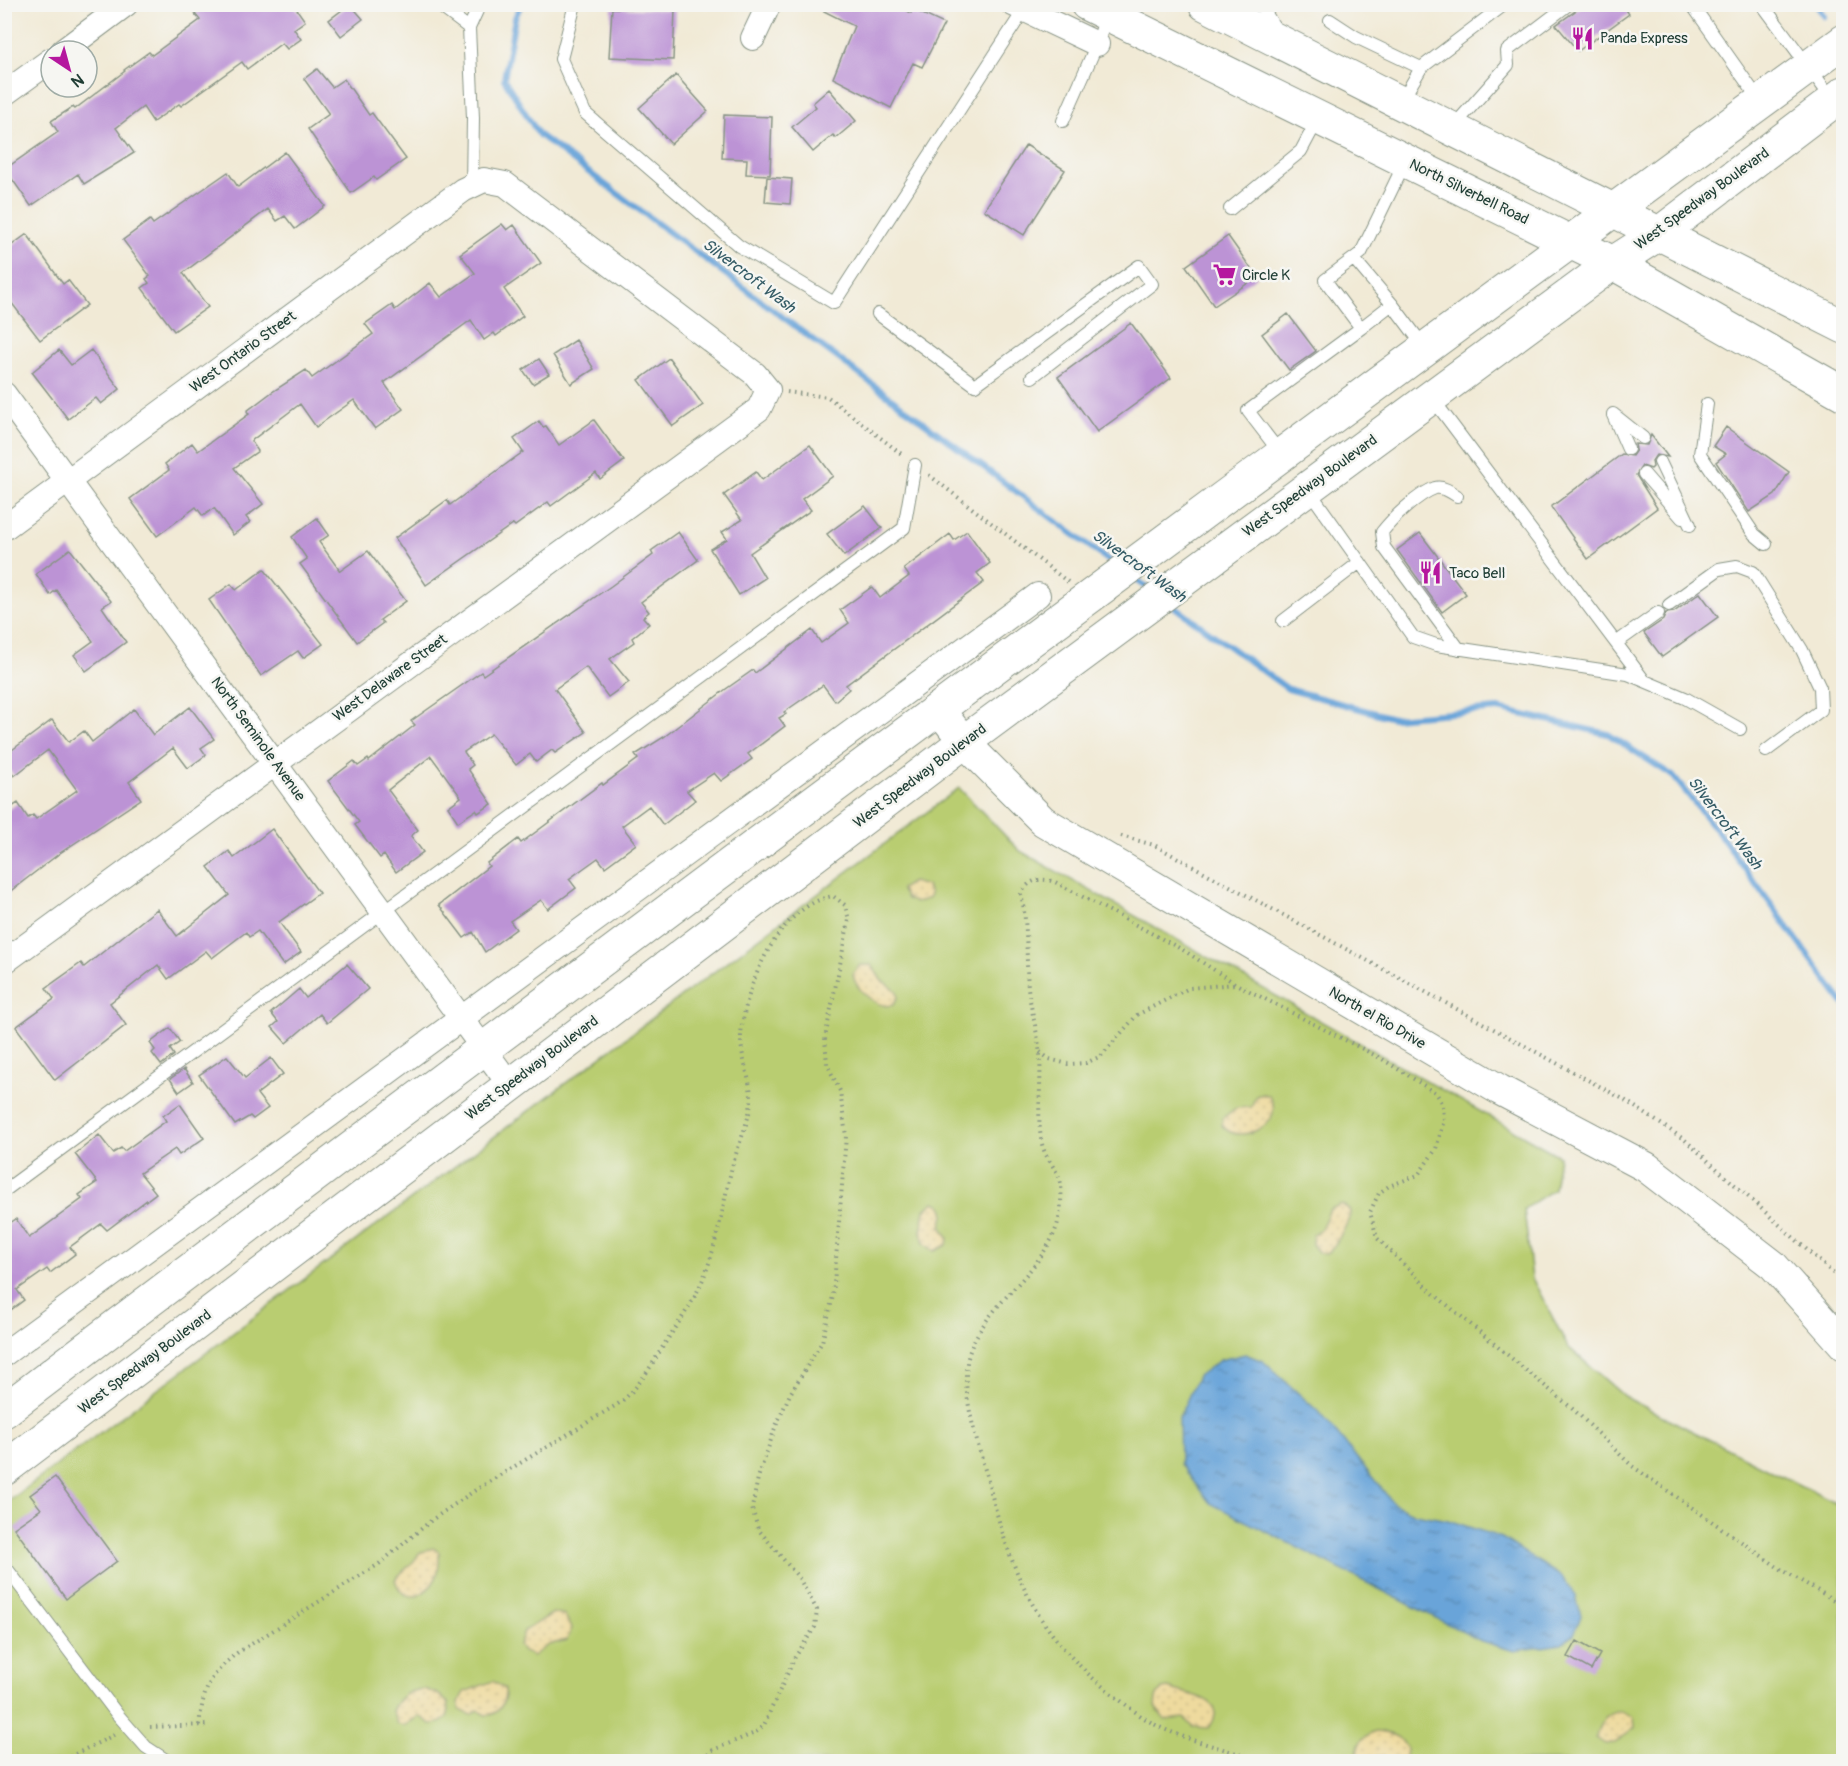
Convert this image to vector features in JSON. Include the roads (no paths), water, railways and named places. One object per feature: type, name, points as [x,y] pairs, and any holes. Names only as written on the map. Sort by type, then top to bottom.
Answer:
[{"type":"main road","points":[[1205,4],[1844,327]]},
{"type":"main road","name":"North Silverbell Road","points":[[1100,17],[1318,118],[1568,241],[1844,394]]},
{"type":"main road","points":[[4,1411],[483,1047],[1092,593],[1568,241],[1844,41]]},
{"type":"main road","name":"West Speedway Boulevard","points":[[4,1469],[964,742],[1612,264],[1660,233],[1839,97]]},
{"type":"main road","points":[[1281,454],[1308,488]]},
{"type":"street","points":[[79,39],[126,4]]},
{"type":"street","points":[[753,38],[769,4]]},
{"type":"street","name":"North Silverbell Road","points":[[1019,7],[1100,17]]},
{"type":"street","points":[[4,94],[39,69]]},
{"type":"street","name":"West Delaware Street","points":[[4,962],[275,761],[759,409],[768,390],[755,374],[505,184],[478,183]]},
{"type":"street","name":"West Ontario Street","points":[[4,528],[463,190],[478,183]]},
{"type":"street","name":"North Seminole Avenue","points":[[4,394],[275,761],[510,1085]]},
{"type":"street","points":[[4,1354],[1038,595]]},
{"type":"street","name":"North el Rio Drive","points":[[918,682],[964,742],[1043,821],[1500,1090],[1646,1167],[1773,1265],[1844,1345]]},
{"type":"lane","points":[[437,4],[469,27]]},
{"type":"lane","points":[[478,183],[469,27],[480,4]]},
{"type":"lane","points":[[574,4],[561,59],[585,113],[739,246],[834,303],[1019,7]]},
{"type":"lane","points":[[1260,4],[1285,44]]},
{"type":"lane","points":[[1401,102],[1421,68],[1505,4]]},
{"type":"lane","points":[[1452,128],[1508,65],[1507,51],[1569,4]]},
{"type":"lane","points":[[1762,4],[1808,67],[1839,97]]},
{"type":"lane","points":[[1695,7],[1761,102]]},
{"type":"lane","points":[[1063,121],[1100,17]]},
{"type":"lane","points":[[1330,20],[1356,37],[1421,68]]},
{"type":"lane","points":[[1230,209],[1301,151],[1318,118]]},
{"type":"lane","points":[[1361,328],[1325,280],[1361,253],[1405,161]]},
{"type":"lane","points":[[1354,260],[1392,304],[1425,348]]},
{"type":"lane","points":[[878,314],[975,385],[1139,266],[1152,285],[1032,377]]},
{"type":"lane","points":[[1281,454],[1248,411],[1392,304]]},
{"type":"lane","points":[[1431,398],[1644,681]]},
{"type":"lane","points":[[1707,404],[1700,454],[1754,534],[1766,544]]},
{"type":"lane","points":[[1613,414],[1636,444],[1613,414]]},
{"type":"lane","points":[[4,1191],[904,528],[915,465]]},
{"type":"lane","points":[[1652,468],[1689,525],[1652,468]]},
{"type":"lane","points":[[1308,488],[1413,637],[1436,645],[1459,649],[1628,674],[1685,698],[1740,729]]},
{"type":"lane","points":[[1457,496],[1444,488],[1435,488],[1394,516],[1383,532],[1384,547],[1459,649]]},
{"type":"lane","points":[[1283,621],[1360,562]]},
{"type":"lane","points":[[1669,605],[1719,569],[1737,566],[1753,572],[1802,650],[1820,688],[1821,711],[1766,751]]},
{"type":"lane","points":[[1616,643],[1658,613]]},
{"type":"lane","points":[[4,1565],[117,1714],[146,1747],[169,1761]]},
{"type":"water","points":[[1245,1354],[1263,1361],[1322,1415],[1394,1504],[1415,1514],[1448,1520],[1502,1538],[1562,1577],[1576,1596],[1581,1616],[1574,1634],[1562,1644],[1514,1651],[1481,1641],[1210,1503],[1180,1464],[1179,1417],[1198,1376],[1220,1360]]},
{"type":"waterway","name":"Silvercroft Wash","points":[[521,4],[515,18],[504,79],[539,135],[1116,566]]},
{"type":"waterway","points":[[1816,4],[1824,16]]},
{"type":"waterway","name":"Silvercroft Wash","points":[[1132,577],[1151,590]]},
{"type":"waterway","name":"Silvercroft Wash","points":[[1169,603],[1288,689],[1393,718],[1498,709],[1608,734],[1673,776],[1720,835],[1844,1004]]},
{"type":"place","name":"Panda Express","points":[[1582,38]]},
{"type":"place","name":"Circle K","points":[[1224,275]]},
{"type":"place","name":"Taco Bell","points":[[1431,573]]}]
